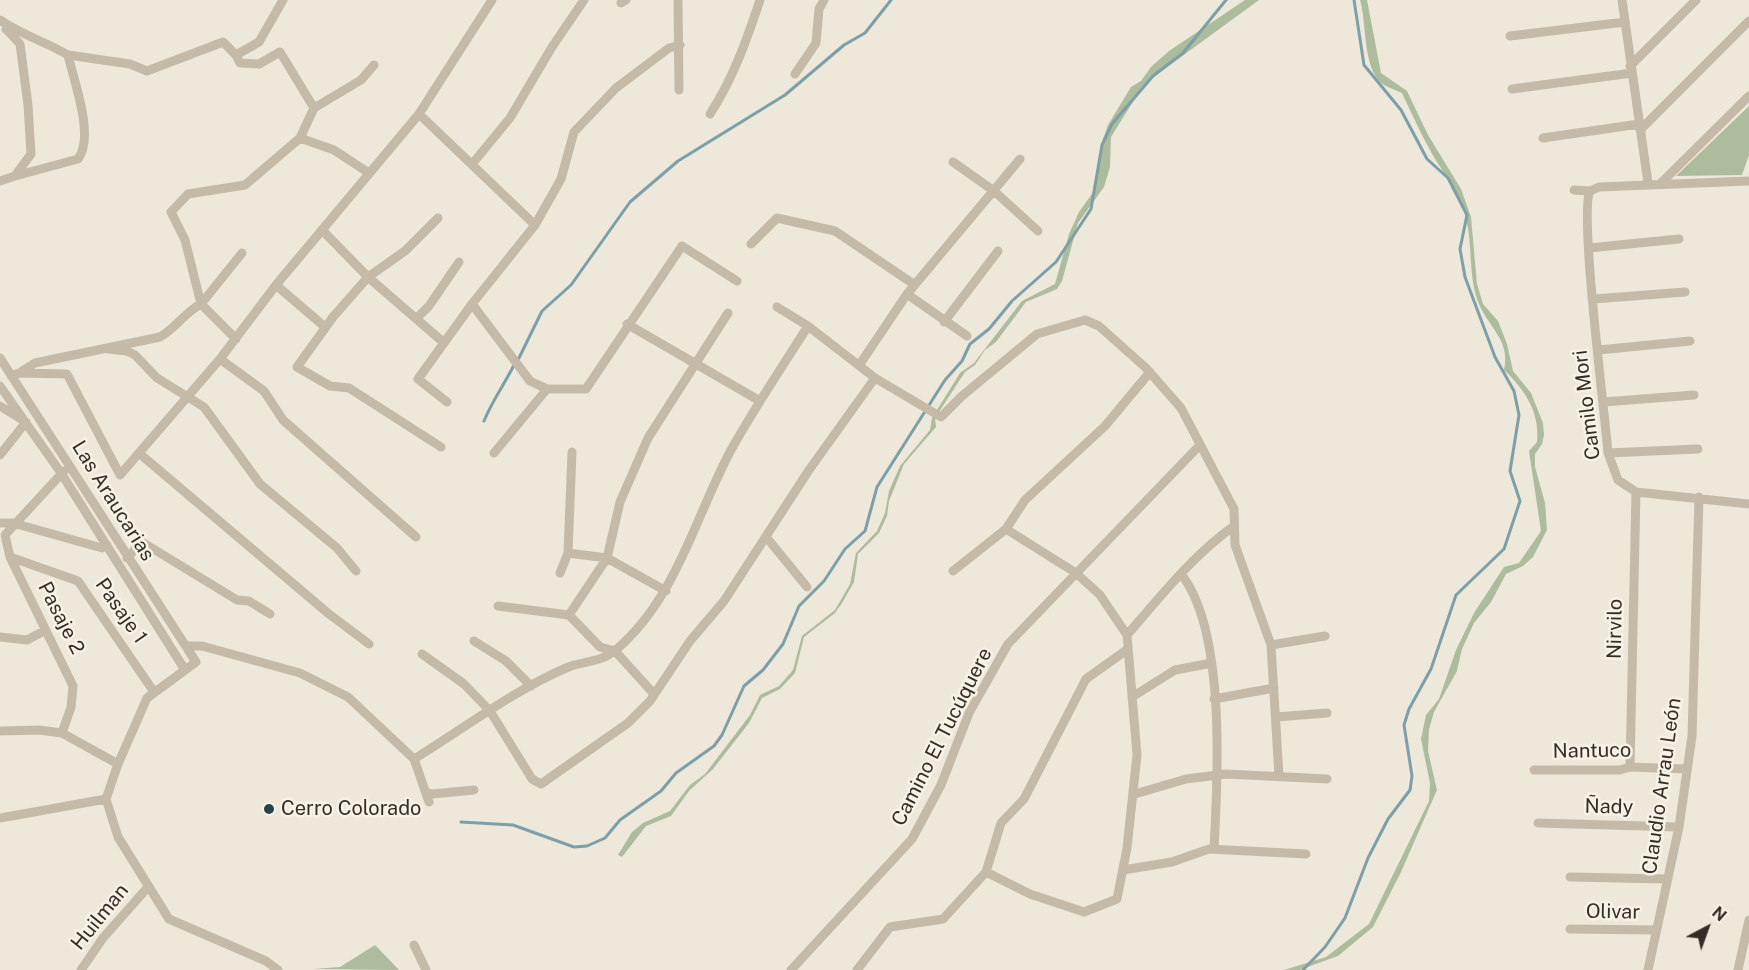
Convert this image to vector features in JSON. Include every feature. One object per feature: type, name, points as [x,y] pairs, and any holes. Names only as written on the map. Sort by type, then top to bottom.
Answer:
[{"type":"street","points":[[236,55],[259,42],[283,0]]},
{"type":"street","points":[[15,374],[67,374],[120,475],[189,397],[276,285],[419,114],[492,0]]},
{"type":"street","points":[[473,163],[510,118],[552,47],[584,0]]},
{"type":"street","points":[[678,0],[679,90]]},
{"type":"street","points":[[710,114],[723,94],[736,65],[760,0]]},
{"type":"street","points":[[795,74],[816,43],[819,9],[824,0]]},
{"type":"street","points":[[1622,0],[1648,183]]},
{"type":"street","points":[[1512,89],[1631,69],[1696,0]]},
{"type":"street","points":[[0,21],[23,35],[49,44],[68,55],[130,64],[147,71],[223,42],[236,55],[240,63],[259,64],[280,52],[314,108]]},
{"type":"street","points":[[0,21],[20,44],[28,105],[31,154],[15,177]]},
{"type":"street","points":[[1543,138],[1639,127],[1749,21]]},
{"type":"street","points":[[1510,36],[1625,22]]},
{"type":"street","points":[[447,402],[418,379],[471,304],[535,225],[561,179],[574,132],[616,88],[669,48],[680,45]]},
{"type":"street","points":[[0,181],[78,159],[85,150],[85,128],[68,55]]},
{"type":"street","points":[[236,339],[201,304],[185,240],[171,212],[188,194],[245,185],[300,138],[314,108],[361,80],[374,65]]},
{"type":"street","points":[[1661,183],[1749,96]]},
{"type":"street","points":[[419,114],[473,163],[535,225]]},
{"type":"street","points":[[300,138],[334,150],[369,173]]},
{"type":"street","points":[[860,364],[907,294],[1020,159]]},
{"type":"street","points":[[953,162],[994,191],[1038,231]]},
{"type":"street","points":[[1574,190],[1590,191],[1599,187],[1648,183],[1749,181]]},
{"type":"street","name":"Camilo Mori","points":[[1590,191],[1586,201],[1588,248],[1608,453],[1618,480],[1636,492]]},
{"type":"street","points":[[438,218],[405,251],[368,277],[325,327],[297,367],[330,386],[349,388],[441,447]]},
{"type":"street","points":[[751,244],[777,218],[835,231],[915,285]]},
{"type":"street","points":[[322,230],[368,277],[443,342]]},
{"type":"street","points":[[1588,248],[1679,239]]},
{"type":"street","points":[[471,304],[530,381],[547,389],[586,389],[627,324],[682,246],[736,281]]},
{"type":"street","points":[[944,322],[998,251]]},
{"type":"street","points":[[15,374],[35,363],[160,337],[172,330],[193,308],[201,304],[242,253]]},
{"type":"street","points":[[416,319],[429,306],[459,262]]},
{"type":"street","points":[[276,285],[325,327]]},
{"type":"street","points":[[1594,299],[1685,292]]},
{"type":"street","points":[[907,294],[967,336]]},
{"type":"street","points":[[777,307],[808,326],[860,364],[874,378],[941,417],[962,396],[1037,334],[1085,320],[1098,326],[1150,372],[1181,408],[1234,509],[1235,545],[1271,645],[1279,776]]},
{"type":"street","points":[[569,615],[607,558],[620,502],[648,438],[694,362],[728,313]]},
{"type":"street","points":[[627,324],[760,401]]},
{"type":"street","points":[[414,759],[531,686],[569,666],[592,663],[615,651],[630,637],[666,591],[731,451],[808,326]]},
{"type":"street","points":[[1599,350],[1690,341]]},
{"type":"street","points":[[108,349],[127,351],[157,378],[204,407],[260,484],[337,548],[356,572]]},
{"type":"street","name":"Las Araucarias","points":[[0,358],[15,374],[127,558],[187,646],[196,662],[185,669]]},
{"type":"street","points":[[220,359],[264,391],[283,420],[416,537]]},
{"type":"street","points":[[953,571],[1006,529],[1025,500],[1105,426],[1150,372]]},
{"type":"street","points":[[422,654],[464,684],[490,711],[532,779],[541,784],[628,723],[654,694],[690,641],[724,601],[809,470],[874,378]]},
{"type":"street","points":[[0,386],[61,473],[185,669],[154,692],[142,706],[118,764],[106,799],[118,837],[169,918],[266,961],[278,970]]},
{"type":"street","points":[[494,453],[547,389]]},
{"type":"street","points":[[1604,402],[1694,395]]},
{"type":"street","points":[[0,406],[26,422]]},
{"type":"street","points":[[0,455],[26,422]]},
{"type":"street","name":"Camino El Tucúquere","points":[[791,970],[912,839],[941,785],[969,713],[1008,644],[1200,445]]},
{"type":"street","points":[[1608,453],[1698,449]]},
{"type":"street","points":[[560,573],[568,553],[572,452]]},
{"type":"street","points":[[140,454],[329,614],[369,644]]},
{"type":"street","points":[[13,523],[61,473],[71,466]]},
{"type":"street","points":[[1636,492],[1749,504]]},
{"type":"street","name":"Nirvilo","points":[[1630,767],[1636,492]]},
{"type":"street","name":"Claudio Arrau León","points":[[1648,970],[1679,826],[1692,736],[1700,497]]},
{"type":"street","points":[[0,523],[13,523],[102,548],[107,545]]},
{"type":"street","name":"Pasaje 2","points":[[13,523],[4,535],[10,557],[44,631],[73,686],[74,698],[62,733]]},
{"type":"street","points":[[1127,635],[1181,574],[1217,538],[1234,526]]},
{"type":"street","points":[[986,872],[1030,894],[1084,912],[1117,900],[1134,794],[1137,755],[1127,635],[1100,595],[1076,573],[1006,529]]},
{"type":"street","points":[[766,538],[807,587]]},
{"type":"street","points":[[127,558],[142,542],[237,600],[249,601],[270,614]]},
{"type":"street","points":[[568,553],[607,558],[666,591]]},
{"type":"street","name":"Pasaje 1","points":[[10,557],[78,581],[154,692]]},
{"type":"street","points":[[1181,574],[1192,587],[1204,619],[1212,663],[1218,775],[1214,849]]},
{"type":"street","points":[[498,606],[569,615],[600,647],[615,651],[654,694]]},
{"type":"street","points":[[0,637],[27,640],[44,631]]},
{"type":"street","points":[[1271,645],[1325,636]]},
{"type":"street","points":[[474,641],[506,661],[531,686]]},
{"type":"street","points":[[187,646],[202,645],[300,673],[348,698],[414,759],[429,802]]},
{"type":"street","points":[[857,970],[891,927],[944,919],[986,872],[1001,824],[1024,799],[1086,679],[1128,649]]},
{"type":"street","points":[[1132,697],[1175,670],[1212,663]]},
{"type":"street","points":[[1214,699],[1274,688]]},
{"type":"street","points":[[1276,717],[1327,713]]},
{"type":"street","points":[[0,731],[39,730],[62,733],[118,764]]},
{"type":"street","name":"Nantuco","points":[[1534,770],[1620,770],[1630,767],[1687,769]]},
{"type":"street","points":[[1134,794],[1186,779],[1218,775],[1326,779]]},
{"type":"street","points":[[426,792],[432,794],[474,790]]},
{"type":"street","points":[[0,818],[106,799]]},
{"type":"street","name":"Ñady","points":[[1539,823],[1679,826]]},
{"type":"street","points":[[1123,870],[1172,861],[1214,849],[1306,855]]},
{"type":"street","points":[[1570,877],[1667,879]]},
{"type":"street","name":"Huilman","points":[[81,970],[103,938],[148,887]]},
{"type":"street","points":[[1738,970],[1749,920]]},
{"type":"street","name":"Olivar","points":[[1570,929],[1656,930]]},
{"type":"street","points":[[414,945],[426,970]]},
{"type":"green space","points":[[1245,0],[1259,0],[1144,84],[1111,137],[1110,167],[1104,187],[1078,223],[1062,281],[1057,289],[1026,302],[996,342],[985,350],[975,365],[965,372],[935,418],[936,427],[904,464],[889,501],[887,516],[879,533],[858,554],[854,582],[842,603],[835,613],[804,637],[795,673],[780,689],[762,698],[749,723],[713,769],[689,791],[671,816],[646,826],[622,857],[618,855],[632,832],[643,823],[670,811],[690,785],[705,774],[750,715],[760,695],[779,686],[793,670],[802,636],[835,610],[850,584],[856,553],[877,531],[885,513],[889,491],[900,466],[930,430],[932,418],[960,373],[974,363],[1022,301],[1055,284],[1069,234],[1079,212],[1094,191],[1103,139],[1108,125],[1131,87],[1141,81],[1151,67],[1169,51]]},
{"type":"green space","points":[[1360,0],[1367,0],[1381,73],[1407,91],[1428,135],[1461,189],[1471,217],[1477,284],[1483,304],[1498,321],[1507,344],[1513,371],[1531,393],[1543,423],[1544,435],[1542,444],[1535,454],[1535,467],[1545,503],[1547,530],[1533,557],[1523,566],[1506,574],[1491,602],[1474,623],[1462,649],[1457,671],[1434,712],[1429,729],[1428,751],[1437,790],[1401,872],[1373,927],[1338,956],[1299,970],[1284,970],[1326,957],[1369,924],[1429,801],[1430,783],[1421,739],[1426,715],[1439,699],[1456,650],[1474,613],[1504,567],[1519,563],[1541,531],[1529,451],[1537,442],[1536,421],[1530,402],[1504,370],[1502,343],[1479,304],[1473,283],[1468,230],[1460,200],[1426,143],[1402,93],[1384,85],[1372,69],[1366,46]]},
{"type":"green space","points":[[1749,106],[1749,155],[1742,175],[1676,176]]},
{"type":"green space","points":[[375,945],[399,970],[313,969],[340,967]]},
{"type":"waterway","points":[[518,360],[542,311],[571,285],[630,202],[678,161],[785,95],[844,45],[865,33],[891,0]]},
{"type":"waterway","points":[[461,822],[513,825],[574,847],[587,846],[605,838],[620,820],[661,791],[676,773],[714,746],[722,735],[744,686],[763,670],[783,644],[799,606],[824,581],[845,549],[865,531],[877,487],[945,380],[962,361],[970,344],[989,329],[1012,301],[1056,262],[1091,209],[1102,145],[1112,124],[1153,76],[1183,53],[1226,0]]},
{"type":"waterway","points":[[1303,970],[1325,947],[1345,918],[1368,858],[1388,819],[1410,790],[1412,776],[1404,725],[1409,709],[1431,669],[1456,595],[1504,549],[1520,501],[1510,471],[1519,415],[1514,391],[1495,357],[1465,277],[1460,249],[1467,215],[1448,178],[1427,159],[1401,110],[1364,65],[1354,0]]},
{"type":"waterway","points":[[484,421],[514,365]]},
{"type":"place","name":"Cerro Colorado","points":[[269,809]]}]
